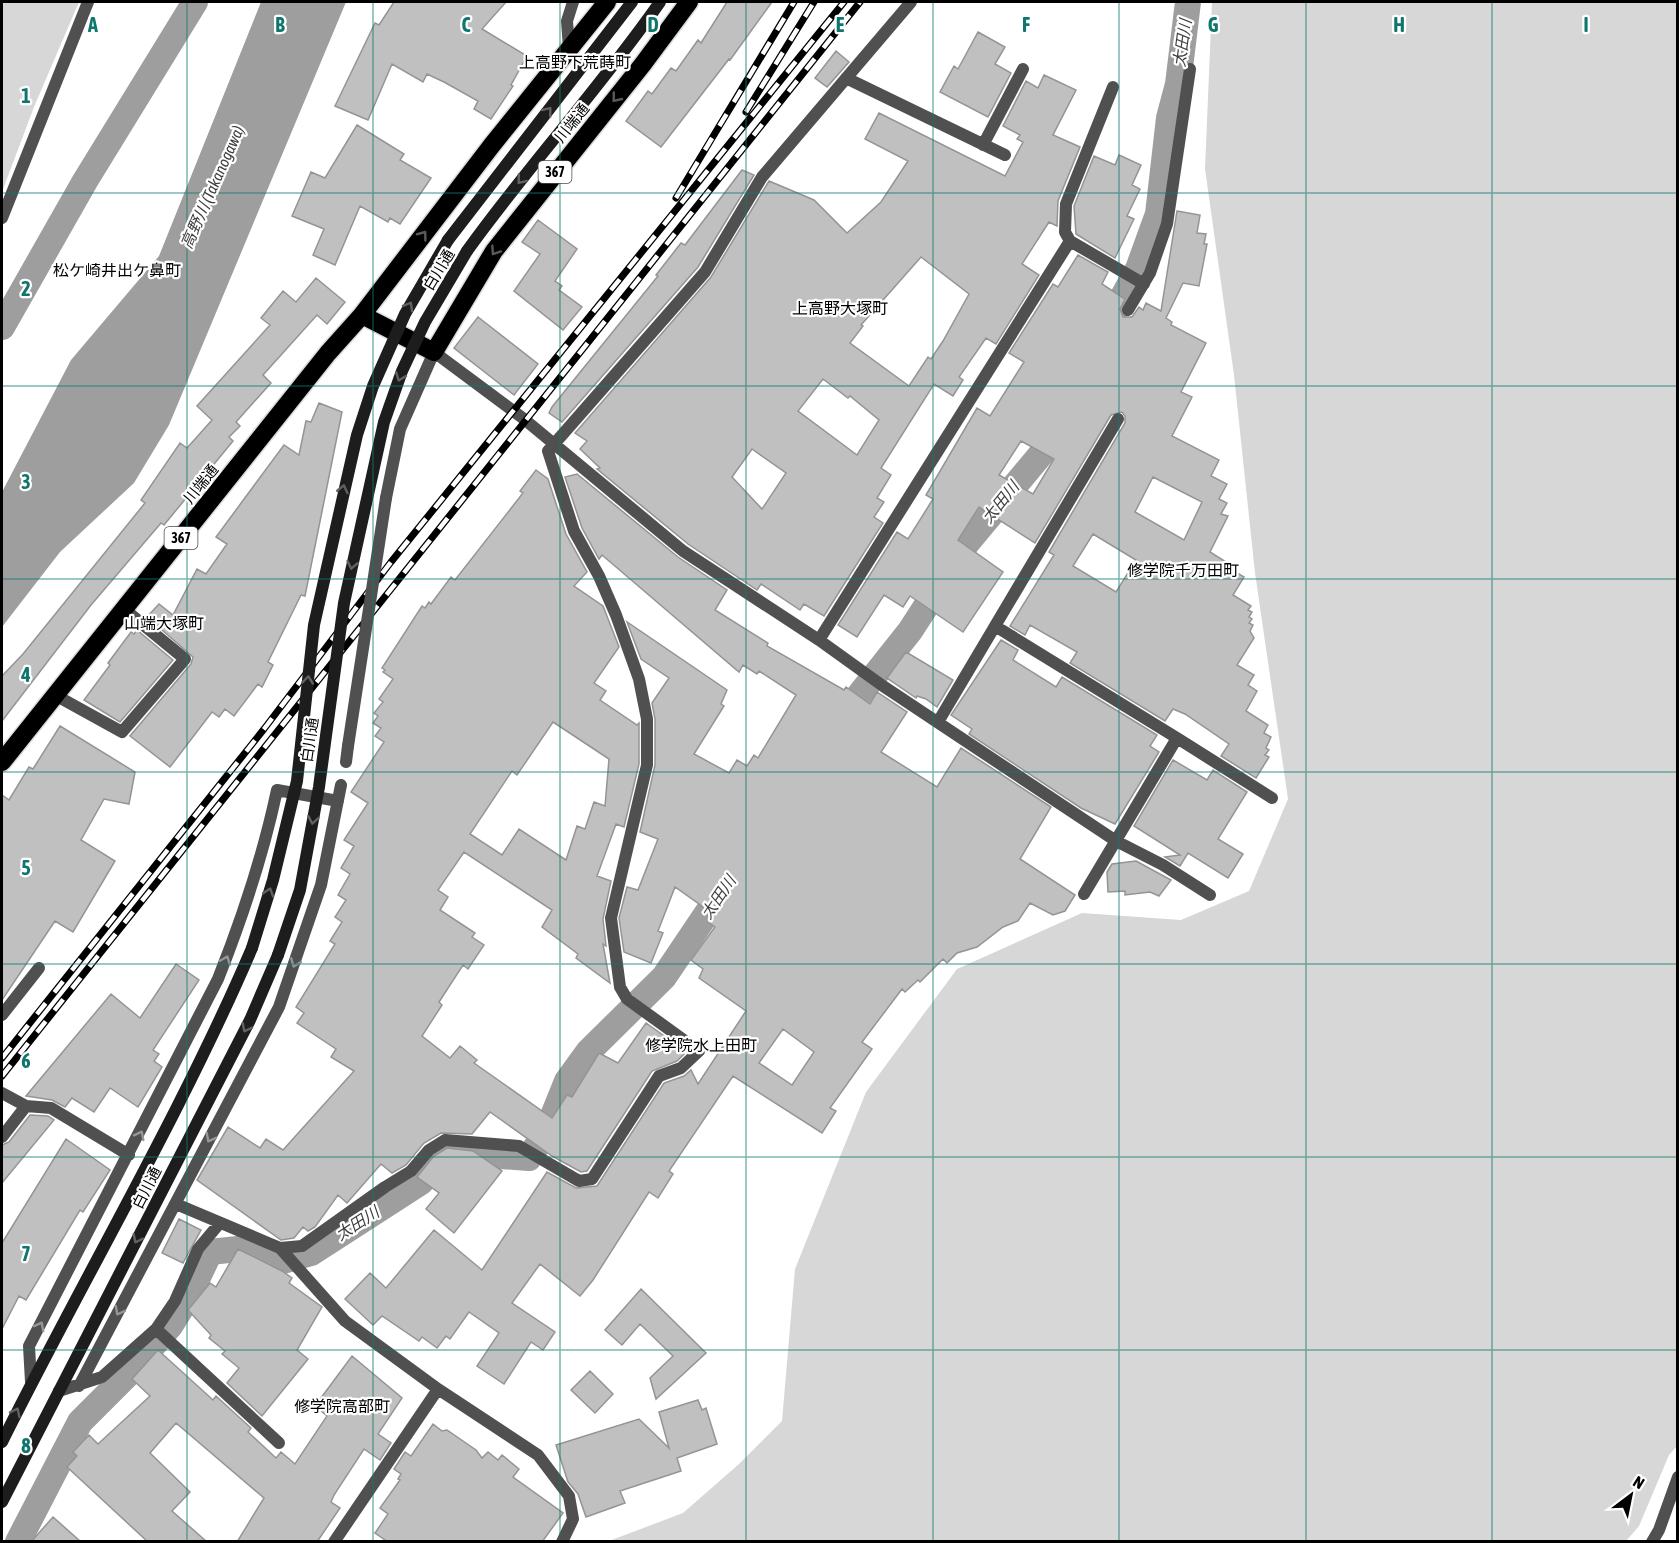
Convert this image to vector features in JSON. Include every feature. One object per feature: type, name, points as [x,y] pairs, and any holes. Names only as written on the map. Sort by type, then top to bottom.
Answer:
[{"type":"highway","name":"川端通","points":[[2,762],[328,353],[362,315],[607,2]]},
{"type":"highway","name":"川端通","points":[[434,352],[494,251],[643,64],[689,2]]},
{"type":"highway","points":[[362,315],[434,352]]},
{"type":"street","points":[[2,218],[88,2]]},
{"type":"street","points":[[569,48],[567,21],[573,2]]},
{"type":"street","name":"白川通","points":[[2,1442],[31,1382],[187,1088],[224,1014],[252,948],[273,880],[297,781],[314,625],[357,435],[373,386],[405,314],[448,240],[632,2]]},
{"type":"street","name":"白川通","points":[[2,1503],[250,1020],[278,955],[300,890],[319,787],[344,603],[384,422],[402,371],[425,322],[467,251],[497,210],[620,59],[660,2]]},
{"type":"street","points":[[176,1204],[280,1248],[302,1246],[411,1171],[429,1150],[445,1140],[519,1146],[579,1181],[592,1179],[659,1076],[681,1068],[699,1051],[627,999],[620,987],[611,918],[647,765],[647,719],[639,679],[616,615],[599,576],[574,531],[548,451],[705,272],[762,177],[911,2]]},
{"type":"street","points":[[983,145],[1023,69]]},
{"type":"street","points":[[1128,310],[1144,284],[1167,224],[1190,69]]},
{"type":"street","points":[[846,78],[1005,155]]},
{"type":"street","points":[[1113,87],[1066,204],[1065,232],[1070,241],[1144,284]]},
{"type":"street","points":[[819,640],[1070,241]]},
{"type":"street","points":[[346,762],[386,498],[400,429],[434,352],[554,444],[683,551],[1116,841],[1163,865],[1210,895]]},
{"type":"street","points":[[938,722],[1118,418]]},
{"type":"street","points":[[55,695],[122,732],[185,659],[124,609]]},
{"type":"street","points":[[995,626],[1272,798]]},
{"type":"street","points":[[1084,894],[1177,738]]},
{"type":"street","points":[[78,1386],[279,1007],[321,885],[341,785]]},
{"type":"street","points":[[31,1382],[29,1346],[218,979],[244,916],[263,856],[277,790],[338,801]]},
{"type":"street","points":[[2,1016],[39,968]]},
{"type":"street","points":[[2,1093],[26,1106],[51,1108],[129,1155]]},
{"type":"street","points":[[2,1137],[26,1106]]},
{"type":"street","points":[[59,1391],[102,1377],[156,1329],[175,1301],[198,1249],[219,1224]]},
{"type":"street","points":[[280,1248],[345,1321],[438,1389],[537,1455],[569,1496],[573,1519],[562,1542]]},
{"type":"street","points":[[156,1329],[279,1443]]},
{"type":"street","points":[[334,1542],[438,1389]]},
{"type":"street","points":[[1652,1542],[1659,1530],[1677,1477]]},
{"type":"shaded area","points":[[2,2],[79,2],[34,107],[2,192]]},
{"type":"shaded area","points":[[1212,2],[1677,2],[1677,1446],[1669,1455],[1639,1526],[1626,1541],[609,1541],[683,1513],[739,1464],[782,1421],[795,1269],[866,1092],[957,969],[1082,913],[1181,920],[1249,891],[1288,799],[1255,573],[1234,375],[1205,169]]},
{"type":"water","name":"高野川 (Takanogawa)","points":[[261,2],[346,2],[169,425],[134,483],[60,552],[2,627],[2,492],[71,360],[159,256]]},
{"type":"building","points":[[394,2],[506,2],[482,29],[527,56],[511,85],[513,86],[491,119],[474,109],[478,101],[444,82],[427,74],[423,82],[392,64],[368,120],[335,106],[375,23],[379,25]]},
{"type":"building","points":[[727,2],[772,2],[730,60],[661,147],[626,121],[648,91],[652,94],[671,68],[676,71],[698,40],[701,43]]},
{"type":"building","points":[[978,32],[1005,47],[995,64],[1011,73],[988,117],[940,92],[954,66],[958,69]]},
{"type":"building","points":[[836,51],[849,62],[827,87],[815,78]]},
{"type":"building","points":[[1044,75],[1076,90],[1053,135],[1080,147],[1058,201],[1057,226],[1049,222],[1022,264],[1039,275],[996,344],[986,338],[959,377],[963,380],[953,396],[934,384],[881,468],[891,475],[877,498],[884,502],[874,517],[883,523],[824,616],[804,604],[800,610],[761,584],[757,590],[688,544],[597,469],[600,468],[580,449],[587,441],[575,433],[711,277],[769,181],[814,200],[847,233],[881,202],[908,161],[865,139],[879,113],[1005,176],[1023,142],[1017,139],[1020,135],[1003,126],[1026,81],[1038,88]],"holes":[[[921,257],[969,294],[943,341],[931,359],[928,357],[909,386],[850,343],[863,326],[861,325]],[[823,379],[848,398],[850,396],[879,420],[857,455],[798,411]],[[752,449],[786,473],[762,509],[732,477]]]},
{"type":"building","points":[[357,125],[404,154],[400,160],[431,178],[400,224],[390,218],[388,222],[360,206],[335,265],[313,255],[324,229],[292,216],[311,172],[325,178]]},
{"type":"building","points":[[1119,155],[1141,165],[1132,185],[1140,189],[1127,216],[1134,219],[1115,258],[1076,234],[1074,206],[1094,156],[1115,165]]},
{"type":"building","points":[[742,170],[754,175],[698,267],[562,422],[549,413],[658,276],[656,275],[681,243],[685,245]]},
{"type":"building","points":[[1177,211],[1200,215],[1197,233],[1206,234],[1204,244],[1207,244],[1199,286],[1183,283],[1166,318],[1172,322],[1171,325],[1206,343],[1181,392],[1192,397],[1172,436],[1219,460],[1211,476],[1227,484],[1219,499],[1227,503],[1221,514],[1228,516],[1210,552],[1226,562],[1224,565],[1244,577],[1233,595],[1251,606],[1248,610],[1252,612],[1249,617],[1252,619],[1249,623],[1253,625],[1250,631],[1254,638],[1237,665],[1254,675],[1248,685],[1257,691],[1246,711],[1268,725],[1264,733],[1271,737],[1266,748],[1269,750],[1265,755],[1269,757],[1256,778],[1221,756],[1229,744],[1185,714],[1173,709],[1165,721],[1070,663],[1077,652],[1030,625],[1025,635],[1010,626],[1054,555],[1049,552],[1125,423],[1125,416],[1122,412],[1111,415],[1035,543],[979,507],[958,540],[1003,572],[963,632],[910,596],[903,607],[884,595],[857,637],[838,625],[897,532],[908,539],[933,499],[926,495],[977,408],[990,416],[1024,362],[1009,353],[1053,284],[1058,287],[1078,255],[1108,272],[1102,284],[1125,299],[1120,309],[1123,317],[1132,317],[1139,307],[1143,310],[1146,303],[1161,311]],"holes":[[[1021,441],[1054,459],[1033,494],[999,475]],[[1153,477],[1202,502],[1184,540],[1135,512]],[[1093,534],[1136,560],[1116,592],[1073,566]]]},
{"type":"building","points":[[538,220],[577,249],[555,281],[562,286],[559,290],[582,307],[563,330],[514,291],[540,254],[522,242]]},
{"type":"building","points":[[316,278],[345,302],[327,324],[317,315],[263,375],[271,383],[236,422],[240,426],[229,437],[233,441],[164,525],[161,523],[91,605],[2,721],[2,676],[23,654],[145,503],[141,500],[180,443],[187,448],[212,420],[197,406],[270,325],[261,318],[283,291],[296,302]]},
{"type":"building","points":[[478,317],[538,364],[514,395],[454,348]]},
{"type":"building","points":[[319,403],[342,412],[305,596],[301,595],[268,662],[273,665],[262,687],[258,684],[234,716],[225,709],[219,717],[212,712],[170,767],[130,736],[191,664],[193,657],[147,617],[159,604],[173,615],[197,569],[206,574],[227,544],[216,537],[284,445],[299,455],[306,421],[311,422]]},
{"type":"building","points":[[536,470],[548,479],[566,534],[587,572],[574,586],[603,606],[619,647],[594,683],[606,691],[600,700],[637,725],[639,723],[639,764],[624,827],[616,824],[597,876],[611,881],[603,919],[606,946],[603,944],[610,983],[576,958],[578,954],[542,927],[552,910],[464,852],[438,890],[448,897],[440,910],[475,933],[472,937],[484,945],[468,969],[463,965],[439,1002],[442,1005],[422,1036],[450,1058],[460,1046],[477,1060],[474,1063],[552,1118],[567,1095],[572,1097],[599,1053],[618,1063],[646,1023],[681,1048],[684,1054],[677,1061],[652,1071],[587,1171],[581,1172],[552,1156],[490,1112],[472,1134],[441,1133],[424,1143],[406,1165],[392,1173],[381,1164],[347,1203],[338,1195],[315,1227],[308,1231],[303,1227],[294,1238],[281,1240],[197,1180],[228,1127],[260,1148],[266,1139],[283,1150],[354,1071],[331,1057],[336,1049],[297,1023],[304,1013],[296,1007],[335,944],[330,941],[342,922],[335,917],[346,900],[338,895],[350,874],[341,868],[354,846],[344,840],[368,803],[351,792],[384,742],[375,736],[381,728],[373,723],[378,716],[374,713],[383,702],[379,699],[393,679],[383,672],[385,670],[382,668],[422,606],[425,608],[429,602],[431,604],[451,577],[455,580],[523,493],[520,491]],"holes":[[[553,722],[609,759],[605,806],[594,802],[585,829],[577,826],[566,860],[519,829],[502,855],[470,834],[512,771],[517,775]]]},
{"type":"building","points":[[577,474],[678,557],[727,590],[715,610],[768,643],[767,646],[844,690],[846,687],[870,704],[877,692],[907,712],[881,752],[937,787],[961,748],[1051,807],[1020,859],[1075,895],[1065,911],[1053,915],[1030,903],[1018,921],[1003,927],[977,947],[957,953],[947,963],[943,959],[920,982],[918,980],[905,992],[902,989],[862,1042],[872,1049],[830,1108],[836,1111],[822,1133],[733,1076],[669,1171],[673,1174],[658,1198],[649,1192],[593,1280],[580,1296],[540,1264],[512,1303],[555,1332],[543,1350],[531,1342],[504,1384],[477,1366],[499,1333],[469,1312],[450,1339],[446,1336],[437,1348],[422,1337],[419,1341],[382,1316],[373,1325],[345,1299],[370,1273],[386,1288],[434,1230],[482,1270],[547,1172],[576,1188],[597,1186],[664,1083],[684,1076],[691,1070],[698,1084],[746,1011],[699,978],[703,969],[691,960],[715,927],[708,922],[713,914],[675,887],[658,931],[663,933],[651,963],[624,952],[619,918],[627,887],[638,890],[658,839],[640,832],[655,765],[655,719],[652,703],[669,678],[641,659],[627,622],[727,690],[721,704],[724,706],[694,754],[729,773],[737,760],[747,766],[754,755],[758,758],[796,695],[759,671],[757,674],[743,665],[739,672],[602,555],[599,559],[582,528],[565,477]],"holes":[[[783,1029],[814,1052],[792,1085],[759,1063]]]},
{"type":"building","points":[[137,630],[173,660],[120,722],[84,700],[131,632],[134,634]]},
{"type":"building","points":[[1001,640],[1018,650],[1013,660],[1056,687],[1062,677],[1157,735],[1150,746],[1159,752],[1115,824],[1081,808],[969,734],[972,729],[951,715]]},
{"type":"building","points":[[906,652],[953,680],[937,707],[926,699],[917,696],[916,698],[887,678]]},
{"type":"building","points":[[60,726],[135,772],[129,804],[104,799],[81,840],[115,861],[73,932],[55,921],[2,1000],[2,795],[9,800],[29,767],[33,769]]},
{"type":"building","points":[[1173,760],[1207,780],[1213,770],[1247,792],[1218,839],[1243,854],[1228,878],[1188,853],[1180,866],[1165,857],[1180,855],[1134,826]]},
{"type":"building","points":[[1136,861],[1171,880],[1159,896],[1150,892],[1125,895],[1125,891],[1108,892],[1107,872],[1112,864]]},
{"type":"building","points":[[176,964],[199,980],[153,1050],[159,1054],[154,1061],[162,1067],[138,1107],[110,1088],[94,1112],[72,1098],[65,1107],[52,1100],[26,1096],[111,994],[140,1018]]},
{"type":"building","points":[[30,1115],[48,1116],[54,1120],[2,1183],[2,1145],[9,1142]]},
{"type":"building","points":[[66,1139],[110,1170],[83,1212],[80,1210],[26,1300],[19,1296],[2,1329],[2,1243]]},
{"type":"building","points":[[447,1148],[473,1151],[502,1171],[454,1233],[426,1209],[439,1193],[417,1177],[434,1156]]},
{"type":"building","points":[[179,1219],[201,1230],[183,1263],[162,1253]]},
{"type":"building","points":[[238,1249],[282,1271],[292,1278],[289,1283],[322,1307],[297,1350],[308,1359],[262,1416],[227,1383],[239,1368],[222,1354],[225,1351],[209,1338],[211,1335],[188,1310],[210,1283],[216,1287]]},
{"type":"building","points":[[641,1289],[706,1353],[656,1399],[650,1378],[673,1356],[640,1324],[622,1345],[605,1330]]},
{"type":"building","points":[[158,1350],[213,1400],[216,1396],[251,1428],[248,1432],[276,1458],[281,1452],[295,1464],[327,1416],[315,1406],[352,1356],[402,1398],[378,1434],[391,1443],[380,1460],[364,1449],[334,1495],[331,1502],[340,1508],[317,1542],[237,1542],[264,1498],[176,1423],[150,1453],[190,1492],[172,1511],[207,1542],[148,1542],[67,1467],[77,1456],[73,1452],[89,1435],[98,1444],[150,1396],[132,1379]]},
{"type":"building","points":[[590,1371],[613,1394],[595,1413],[571,1390]]},
{"type":"building","points":[[698,1400],[702,1410],[706,1408],[717,1444],[677,1458],[681,1471],[620,1491],[625,1503],[586,1517],[578,1494],[568,1482],[556,1445],[639,1419],[669,1448],[659,1412]]},
{"type":"building","points":[[433,1424],[442,1431],[447,1430],[476,1450],[482,1458],[488,1452],[498,1460],[502,1455],[519,1469],[513,1477],[563,1513],[542,1542],[388,1542],[375,1533],[388,1514],[380,1508],[400,1480],[398,1479],[401,1474],[394,1469],[405,1452],[411,1456]]},
{"type":"building","points":[[53,1517],[81,1542],[31,1542]]},
{"type":"waterway","points":[[2,327],[85,181],[195,2]]},
{"type":"waterway","name":"太田川","points":[[1107,326],[1138,269],[1158,214],[1169,118],[1178,84],[1188,2]]},
{"type":"waterway","name":"太田川","points":[[837,723],[910,631],[967,543],[1047,447],[1061,425]]},
{"type":"waterway","name":"太田川","points":[[18,1542],[80,1422],[131,1371],[170,1326],[190,1294],[210,1252],[238,1249],[283,1261],[311,1253],[421,1182],[445,1154],[529,1158],[548,1128],[567,1081],[588,1052],[664,977],[728,882]]},
{"type":"railway","points":[[676,198],[794,2]]},
{"type":"railway","points":[[746,112],[814,2]]},
{"type":"railway","points":[[2,1058],[264,729],[391,562],[844,2]]},
{"type":"railway","points":[[2,1076],[860,2]]},
{"type":"district","name":"上高野下荒蒔町","points":[[575,62]]},
{"type":"district","name":"松ケ崎井出ケ鼻町","points":[[117,270]]},
{"type":"district","name":"上高野大塚町","points":[[840,308]]},
{"type":"district","name":"修学院千万田町","points":[[1183,570]]},
{"type":"district","name":"山端大塚町","points":[[164,623]]},
{"type":"district","name":"修学院水上田町","points":[[701,1045]]},
{"type":"district","name":"修学院高部町","points":[[342,1406]]}]
